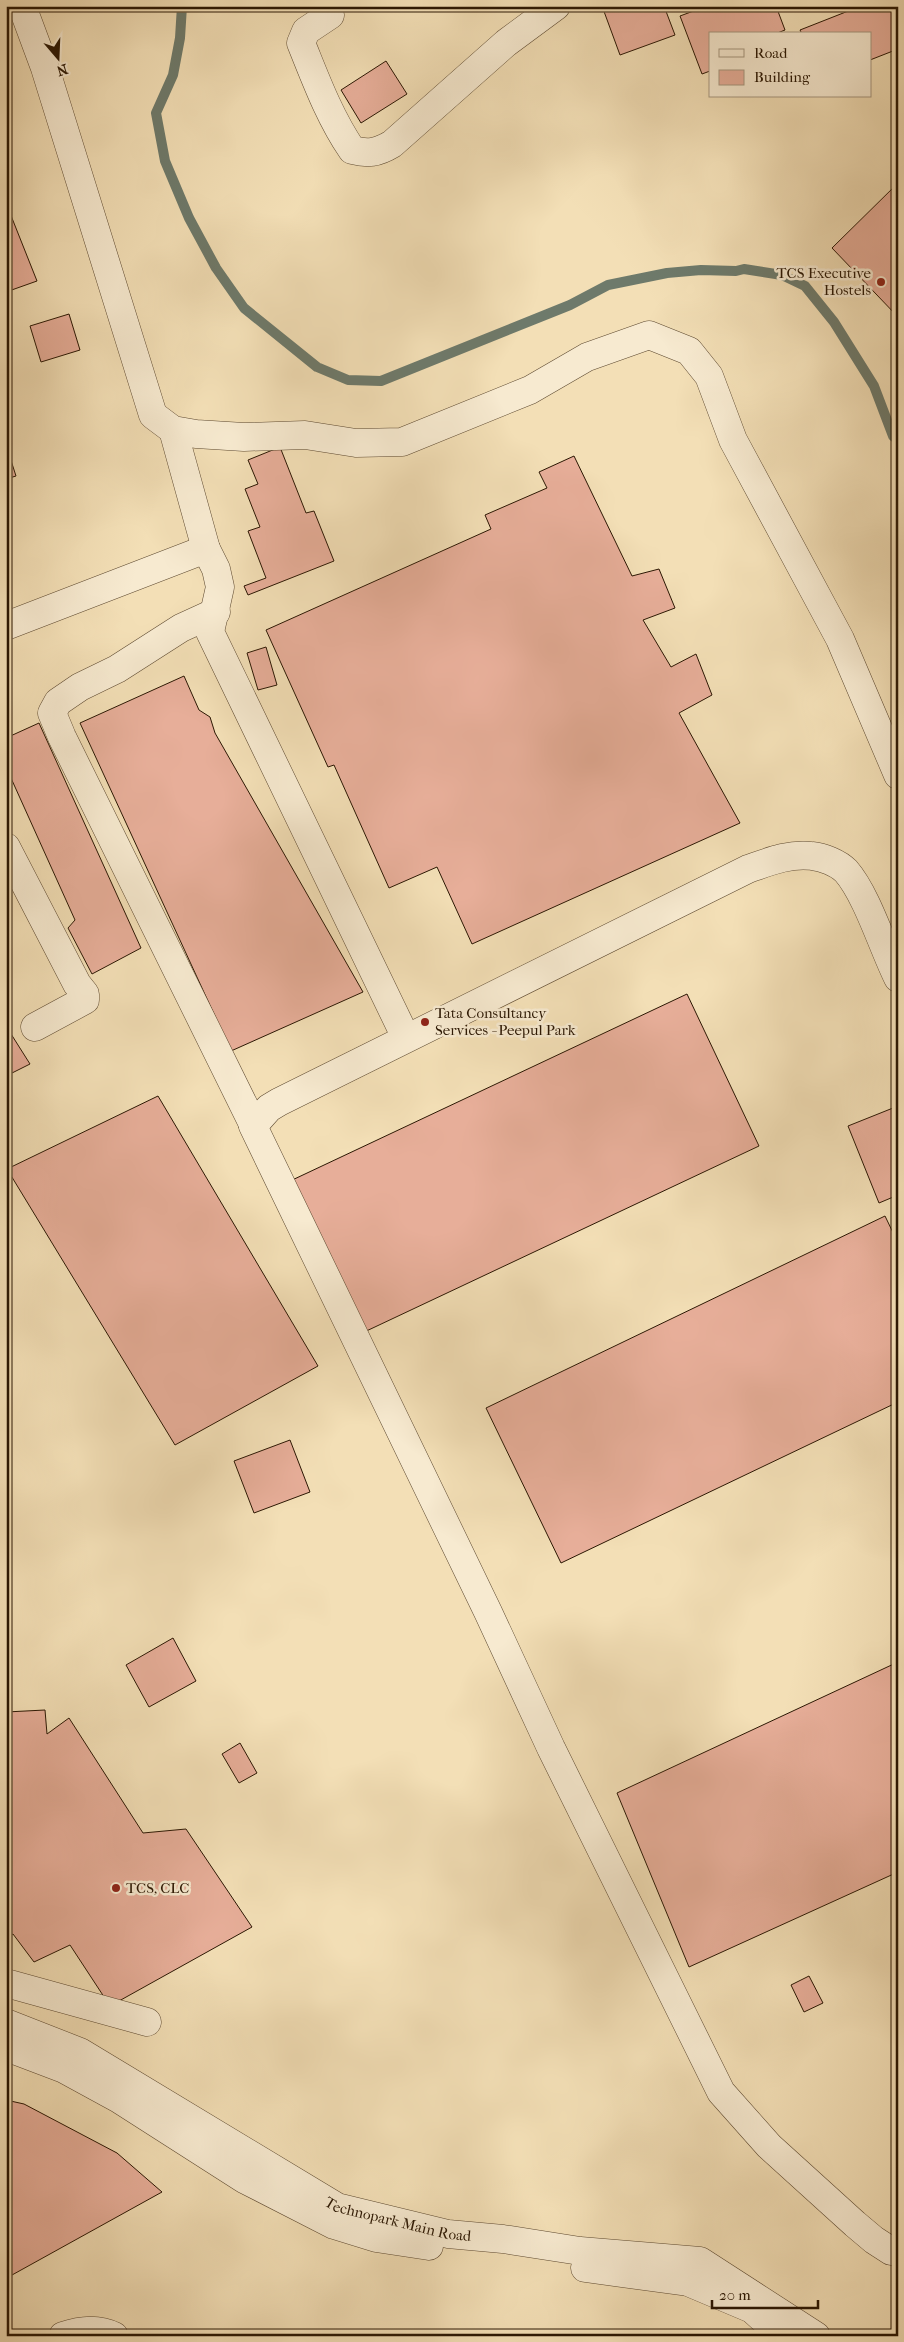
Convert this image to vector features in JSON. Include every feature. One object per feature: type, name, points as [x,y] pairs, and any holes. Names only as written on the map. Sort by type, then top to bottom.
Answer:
[{"type":"street","points":[[22,6],[48,78],[153,415],[174,430],[196,434],[244,437],[305,435],[356,443],[402,442],[530,390],[587,357],[649,335],[689,351],[709,376],[733,440],[840,640],[898,775]]},
{"type":"street","points":[[330,15],[306,31],[301,43],[323,100],[339,131],[352,150],[368,154],[382,150],[392,144],[506,43],[556,6]]},
{"type":"street","points":[[174,430],[206,549],[216,569],[220,587],[216,612],[210,632],[406,1038]]},
{"type":"street","points":[[6,626],[206,549]]},
{"type":"street","points":[[216,612],[181,628],[117,669],[80,687],[58,702],[52,713],[62,737],[254,1126],[488,1612],[550,1748],[721,2092],[769,2146],[855,2224],[874,2240],[891,2251],[898,2252]]},
{"type":"street","points":[[6,847],[85,994],[85,1000],[35,1027]]},
{"type":"street","points":[[254,1126],[269,1108],[279,1102],[748,869],[774,860],[794,856],[812,856],[832,861],[846,871],[867,908],[898,978]]},
{"type":"street","points":[[6,1983],[147,2022]]},
{"type":"street","name":"Technopark Main Road","points":[[6,2023],[80,2052],[336,2207],[448,2234],[503,2239],[580,2251],[700,2261],[816,2336]]},
{"type":"street","name":"Technopark Main Road","points":[[6,2047],[64,2069],[119,2098],[244,2179],[334,2225],[376,2238],[688,2282],[752,2309],[782,2336]]},
{"type":"street","points":[[63,2336],[76,2331],[104,2331],[114,2336]]},
{"type":"building","points":[[602,6],[664,6],[675,35],[620,55]]},
{"type":"building","points":[[698,6],[776,6],[785,30],[780,32],[709,32],[709,71],[702,74],[680,16],[699,9]]},
{"type":"building","points":[[861,6],[898,6],[898,49],[872,59],[872,32],[801,32],[800,30]]},
{"type":"building","points":[[386,61],[407,94],[361,123],[341,90]]},
{"type":"building","name":"TCS Executive Hostels","points":[[898,183],[898,317],[832,248]]},
{"type":"building","points":[[6,203],[37,281],[6,292]]},
{"type":"building","points":[[69,314],[80,350],[41,362],[30,326]]},
{"type":"building","points":[[6,445],[16,476],[6,479]]},
{"type":"building","points":[[280,447],[306,513],[314,511],[334,561],[248,595],[244,586],[266,578],[248,531],[260,527],[245,489],[258,484],[248,460]]},
{"type":"building","points":[[574,456],[632,576],[659,569],[675,608],[643,620],[671,667],[696,654],[712,695],[679,713],[740,823],[472,944],[437,867],[389,888],[334,765],[328,767],[266,630],[491,529],[485,515],[547,488],[539,472]]},
{"type":"building","points":[[266,647],[277,685],[258,690],[247,653]]},
{"type":"building","points":[[184,676],[199,710],[210,717],[215,733],[363,992],[231,1051],[80,723]]},
{"type":"building","points":[[39,723],[141,948],[92,974],[68,928],[75,920],[6,767],[6,738]]},
{"type":"building","points":[[687,994],[759,1146],[360,1334],[288,1182]]},
{"type":"building","points":[[6,1026],[30,1064],[6,1076]]},
{"type":"building","points":[[158,1096],[318,1366],[175,1445],[7,1169]]},
{"type":"building","points":[[898,1106],[898,1195],[879,1203],[848,1126]]},
{"type":"building","points":[[885,1216],[898,1243],[898,1402],[561,1563],[486,1408]]},
{"type":"building","points":[[290,1440],[310,1492],[254,1513],[234,1461]]},
{"type":"building","points":[[173,1638],[196,1681],[149,1707],[126,1665]]},
{"type":"building","points":[[898,1662],[898,1872],[689,1967],[617,1793]]},
{"type":"building","name":"TCS, CLC","points":[[45,1710],[47,1734],[69,1718],[143,1833],[186,1829],[252,1927],[110,2006],[70,1945],[34,1962],[13,1934],[6,1938],[6,1712]]},
{"type":"building","points":[[240,1743],[257,1773],[239,1783],[222,1754]]},
{"type":"building","points":[[809,1976],[823,2003],[804,2012],[791,1985]]},
{"type":"building","points":[[6,2100],[24,2104],[117,2153],[162,2192],[12,2275],[6,2271]]},
{"type":"waterway","points":[[182,6],[180,38],[173,75],[156,113],[165,161],[189,218],[216,268],[244,308],[317,367],[348,380],[381,381],[570,305],[608,285],[667,273],[701,270],[736,271],[744,269],[782,275],[805,286],[834,322],[874,386],[893,436],[898,440]]},
{"type":"place","name":"TCS Executive Hostels","points":[[881,282]]},
{"type":"place","name":"Tata Consultancy Services - Peepul Park","points":[[425,1022]]},
{"type":"place","name":"TCS, CLC","points":[[116,1888]]}]
